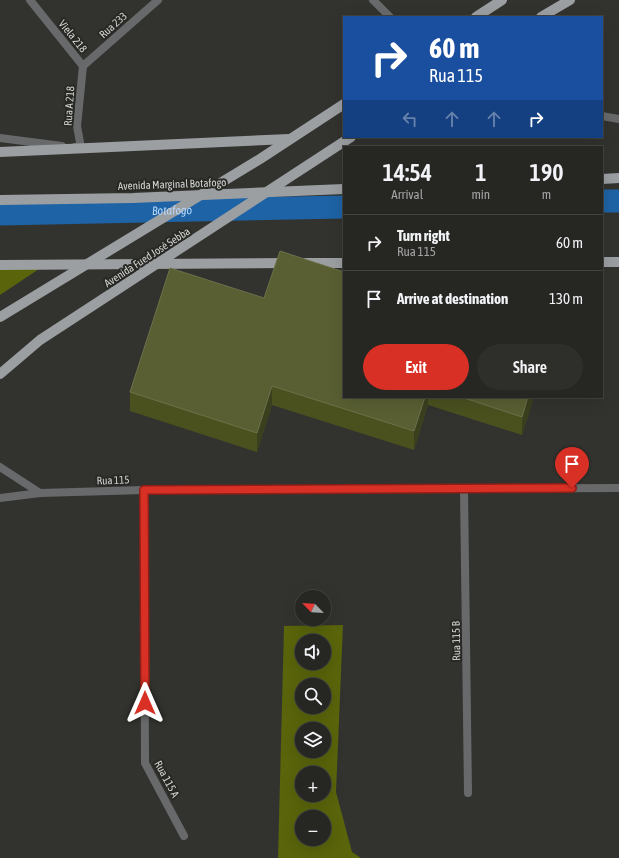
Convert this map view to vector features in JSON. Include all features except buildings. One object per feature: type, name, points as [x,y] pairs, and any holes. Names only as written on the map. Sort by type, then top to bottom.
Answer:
[{"type":"main road","points":[[478,16],[502,0]]},
{"type":"main road","points":[[543,16],[570,0]]},
{"type":"main road","points":[[0,317],[51,284],[260,160],[289,139],[343,105]]},
{"type":"main road","name":"Avenida Fued José Sebba","points":[[0,374],[40,340],[144,274],[350,138]]},
{"type":"main road","points":[[0,152],[289,139]]},
{"type":"main road","points":[[603,179],[619,178]]},
{"type":"main road","name":"Avenida Marginal Botafogo","points":[[0,200],[133,198],[343,190]]},
{"type":"main road","points":[[603,262],[619,262]]},
{"type":"main road","points":[[0,265],[343,263]]},
{"type":"street","name":"Viela 218","points":[[30,0],[83,66]]},
{"type":"street","name":"Rua 233","points":[[83,66],[158,0]]},
{"type":"street","points":[[373,0],[389,16]]},
{"type":"street","name":"Rua A 218","points":[[81,148],[77,126],[83,66]]},
{"type":"street","points":[[603,116],[619,119]]},
{"type":"street","points":[[0,138],[81,148]]},
{"type":"street","points":[[0,467],[40,493]]},
{"type":"street","name":"Rua 115","points":[[0,498],[40,493],[144,490],[464,490],[619,488]]},
{"type":"street","name":"Rua 115 A","points":[[144,490],[145,763],[184,836]]},
{"type":"street","name":"Rua 115 B","points":[[464,490],[468,792]]},
{"type":"green space","points":[[0,269],[39,269],[0,295]]},
{"type":"green space","points":[[343,625],[336,792],[352,852],[361,858],[278,858],[284,626]]},
{"type":"waterway","name":"Botafogo","points":[[603,201],[619,201]]},
{"type":"waterway","name":"Botafogo","points":[[0,214],[343,207]]},
{"type":"route","points":[[145,703],[144,490],[464,490],[572,488]]}]
